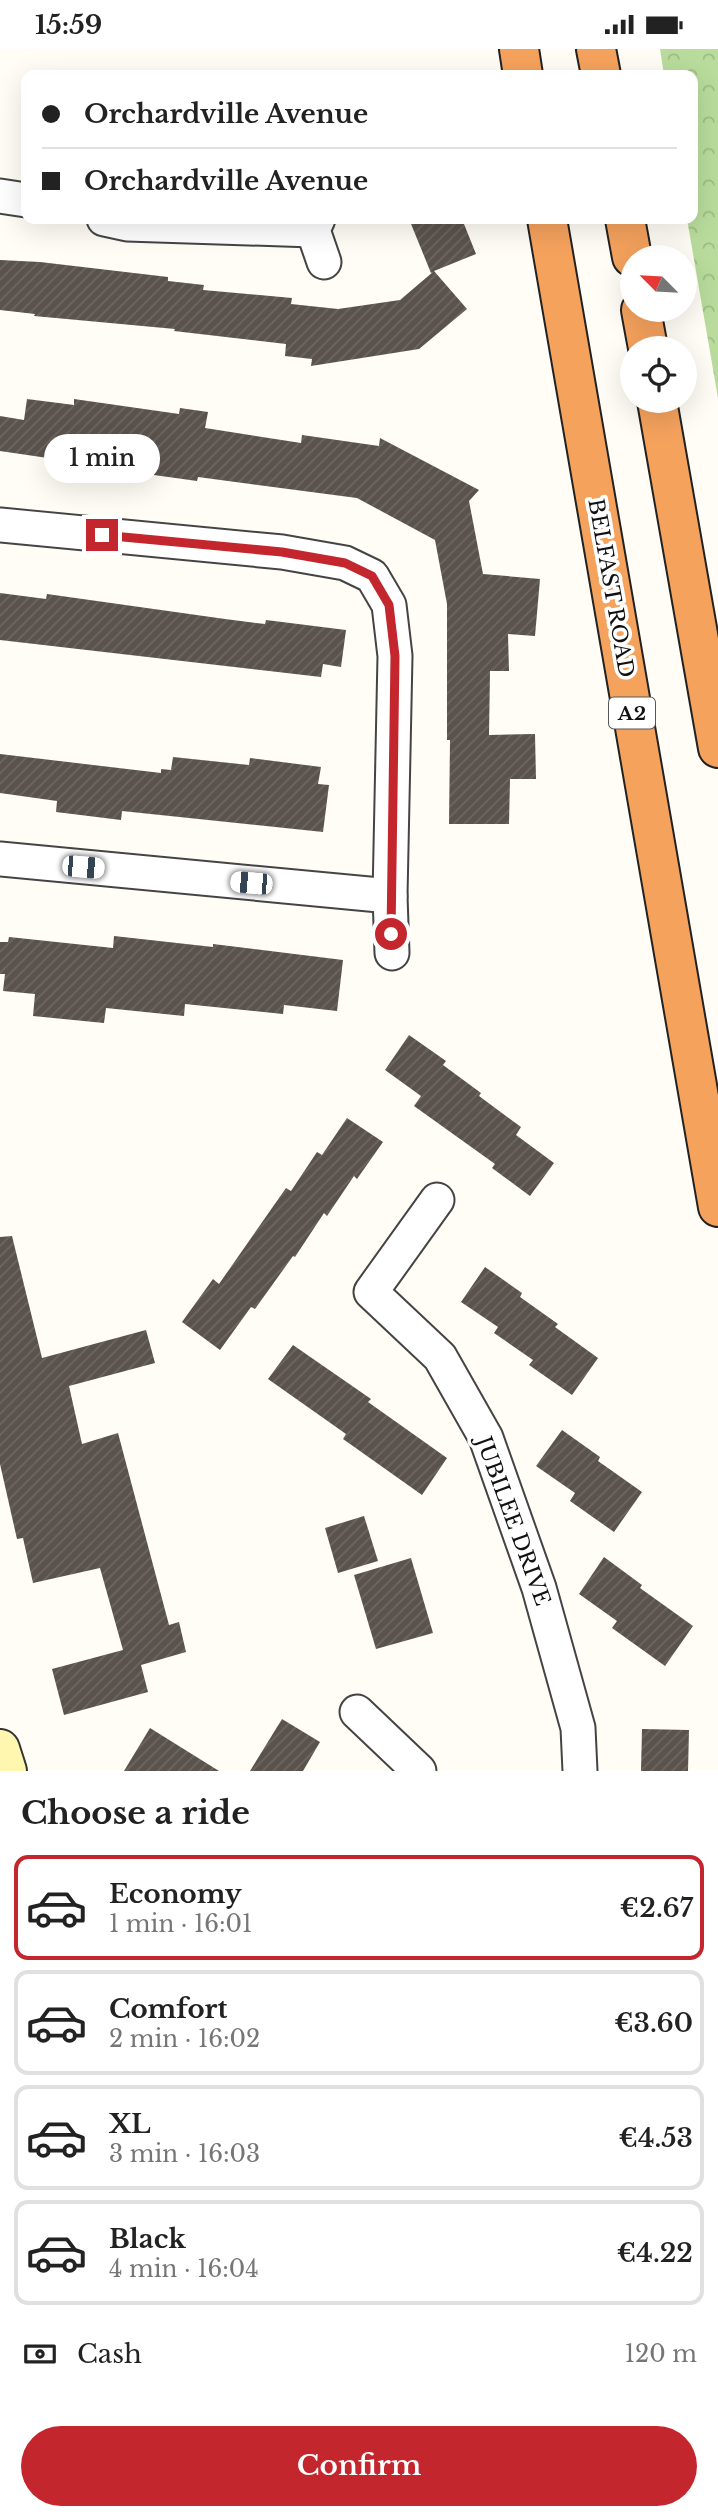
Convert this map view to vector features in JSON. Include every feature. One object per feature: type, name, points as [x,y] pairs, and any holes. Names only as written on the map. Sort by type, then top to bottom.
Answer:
[{"type":"highway","points":[[519,49],[522,70]]},
{"type":"highway","points":[[596,49],[600,70]]},
{"type":"highway","name":"BELFAST ROAD","points":[[548,224],[718,1207]]},
{"type":"highway","points":[[626,224],[630,245]]},
{"type":"highway","points":[[659,413],[718,748]]},
{"type":"street","points":[[0,196],[21,199]]},
{"type":"street","points":[[127,224],[315,224],[324,262]]},
{"type":"street","points":[[0,525],[282,552],[345,563],[372,576],[389,605],[395,656],[390,896],[392,953]]},
{"type":"street","points":[[0,859],[390,896]]},
{"type":"street","name":"JUBILEE DRIVE","points":[[437,1200],[371,1292],[440,1357],[486,1438],[539,1588],[578,1728],[580,1771]]},
{"type":"street","points":[[357,1712],[419,1771]]},
{"type":"street","points":[[0,1749],[7,1771]]},
{"type":"green space","points":[[660,49],[718,49],[718,398],[697,277],[697,245],[692,245],[688,224],[698,224],[698,70],[663,70]]},
{"type":"building","points":[[411,224],[464,224],[476,254],[434,271],[467,309],[419,349],[311,366],[312,359],[285,356],[286,344],[0,310],[0,260],[168,277],[168,281],[204,285],[203,290],[292,298],[291,304],[338,309],[400,300],[433,272],[431,273]]},
{"type":"building","points":[[27,399],[74,405],[74,399],[179,414],[180,408],[208,412],[205,428],[301,443],[302,435],[379,446],[380,438],[479,490],[469,501],[483,574],[540,579],[535,636],[508,634],[509,671],[490,671],[489,735],[535,734],[536,779],[510,779],[509,824],[449,824],[447,604],[435,540],[357,498],[198,477],[197,481],[0,451],[0,416],[24,420]]},
{"type":"building","points":[[0,593],[46,599],[47,594],[265,624],[266,620],[346,630],[341,667],[323,664],[321,677],[0,640]]},
{"type":"building","points":[[0,754],[161,773],[161,769],[171,770],[173,757],[249,765],[250,758],[321,767],[318,784],[329,785],[323,832],[122,811],[121,820],[56,812],[57,801],[0,793]]},
{"type":"building","points":[[114,936],[213,947],[213,944],[343,960],[337,1011],[284,1005],[283,1014],[185,1004],[184,1016],[106,1008],[104,1023],[33,1016],[35,994],[3,991],[5,974],[0,974],[0,942],[8,942],[9,937],[113,948]]},
{"type":"building","points":[[409,1035],[446,1061],[443,1065],[521,1127],[516,1135],[554,1163],[530,1196],[492,1168],[495,1164],[414,1106],[421,1096],[385,1070]]},
{"type":"building","points":[[347,1118],[383,1142],[357,1179],[354,1176],[327,1216],[324,1213],[295,1257],[293,1256],[255,1309],[251,1307],[220,1350],[182,1322],[213,1279],[219,1284],[286,1188],[291,1191],[317,1152],[322,1155]]},
{"type":"building","points":[[12,1236],[42,1358],[146,1330],[155,1363],[69,1386],[82,1444],[118,1433],[169,1625],[179,1622],[186,1652],[141,1665],[148,1692],[64,1715],[52,1669],[123,1650],[100,1568],[33,1583],[23,1538],[17,1539],[0,1464],[0,1237]]},
{"type":"building","points":[[485,1267],[522,1293],[520,1297],[558,1324],[555,1327],[598,1358],[572,1395],[529,1365],[533,1360],[494,1333],[498,1327],[461,1302]]},
{"type":"building","points":[[293,1345],[371,1399],[368,1402],[447,1458],[422,1495],[343,1439],[346,1434],[268,1379]]},
{"type":"building","points":[[562,1430],[600,1457],[598,1461],[642,1492],[614,1532],[570,1501],[575,1493],[536,1466]]},
{"type":"building","points":[[364,1516],[378,1561],[338,1573],[325,1528]]},
{"type":"building","points":[[604,1557],[642,1585],[640,1588],[693,1626],[665,1666],[612,1628],[617,1621],[579,1594]]},
{"type":"building","points":[[411,1558],[433,1633],[376,1649],[354,1575]]},
{"type":"building","points":[[282,1719],[320,1742],[303,1771],[250,1771]]},
{"type":"building","points":[[150,1728],[219,1771],[124,1771]]},
{"type":"building","points":[[642,1729],[689,1730],[688,1771],[641,1771]]},
{"type":"route","points":[[102,535],[282,552],[345,563],[372,576],[389,605],[395,656],[391,934]]}]
